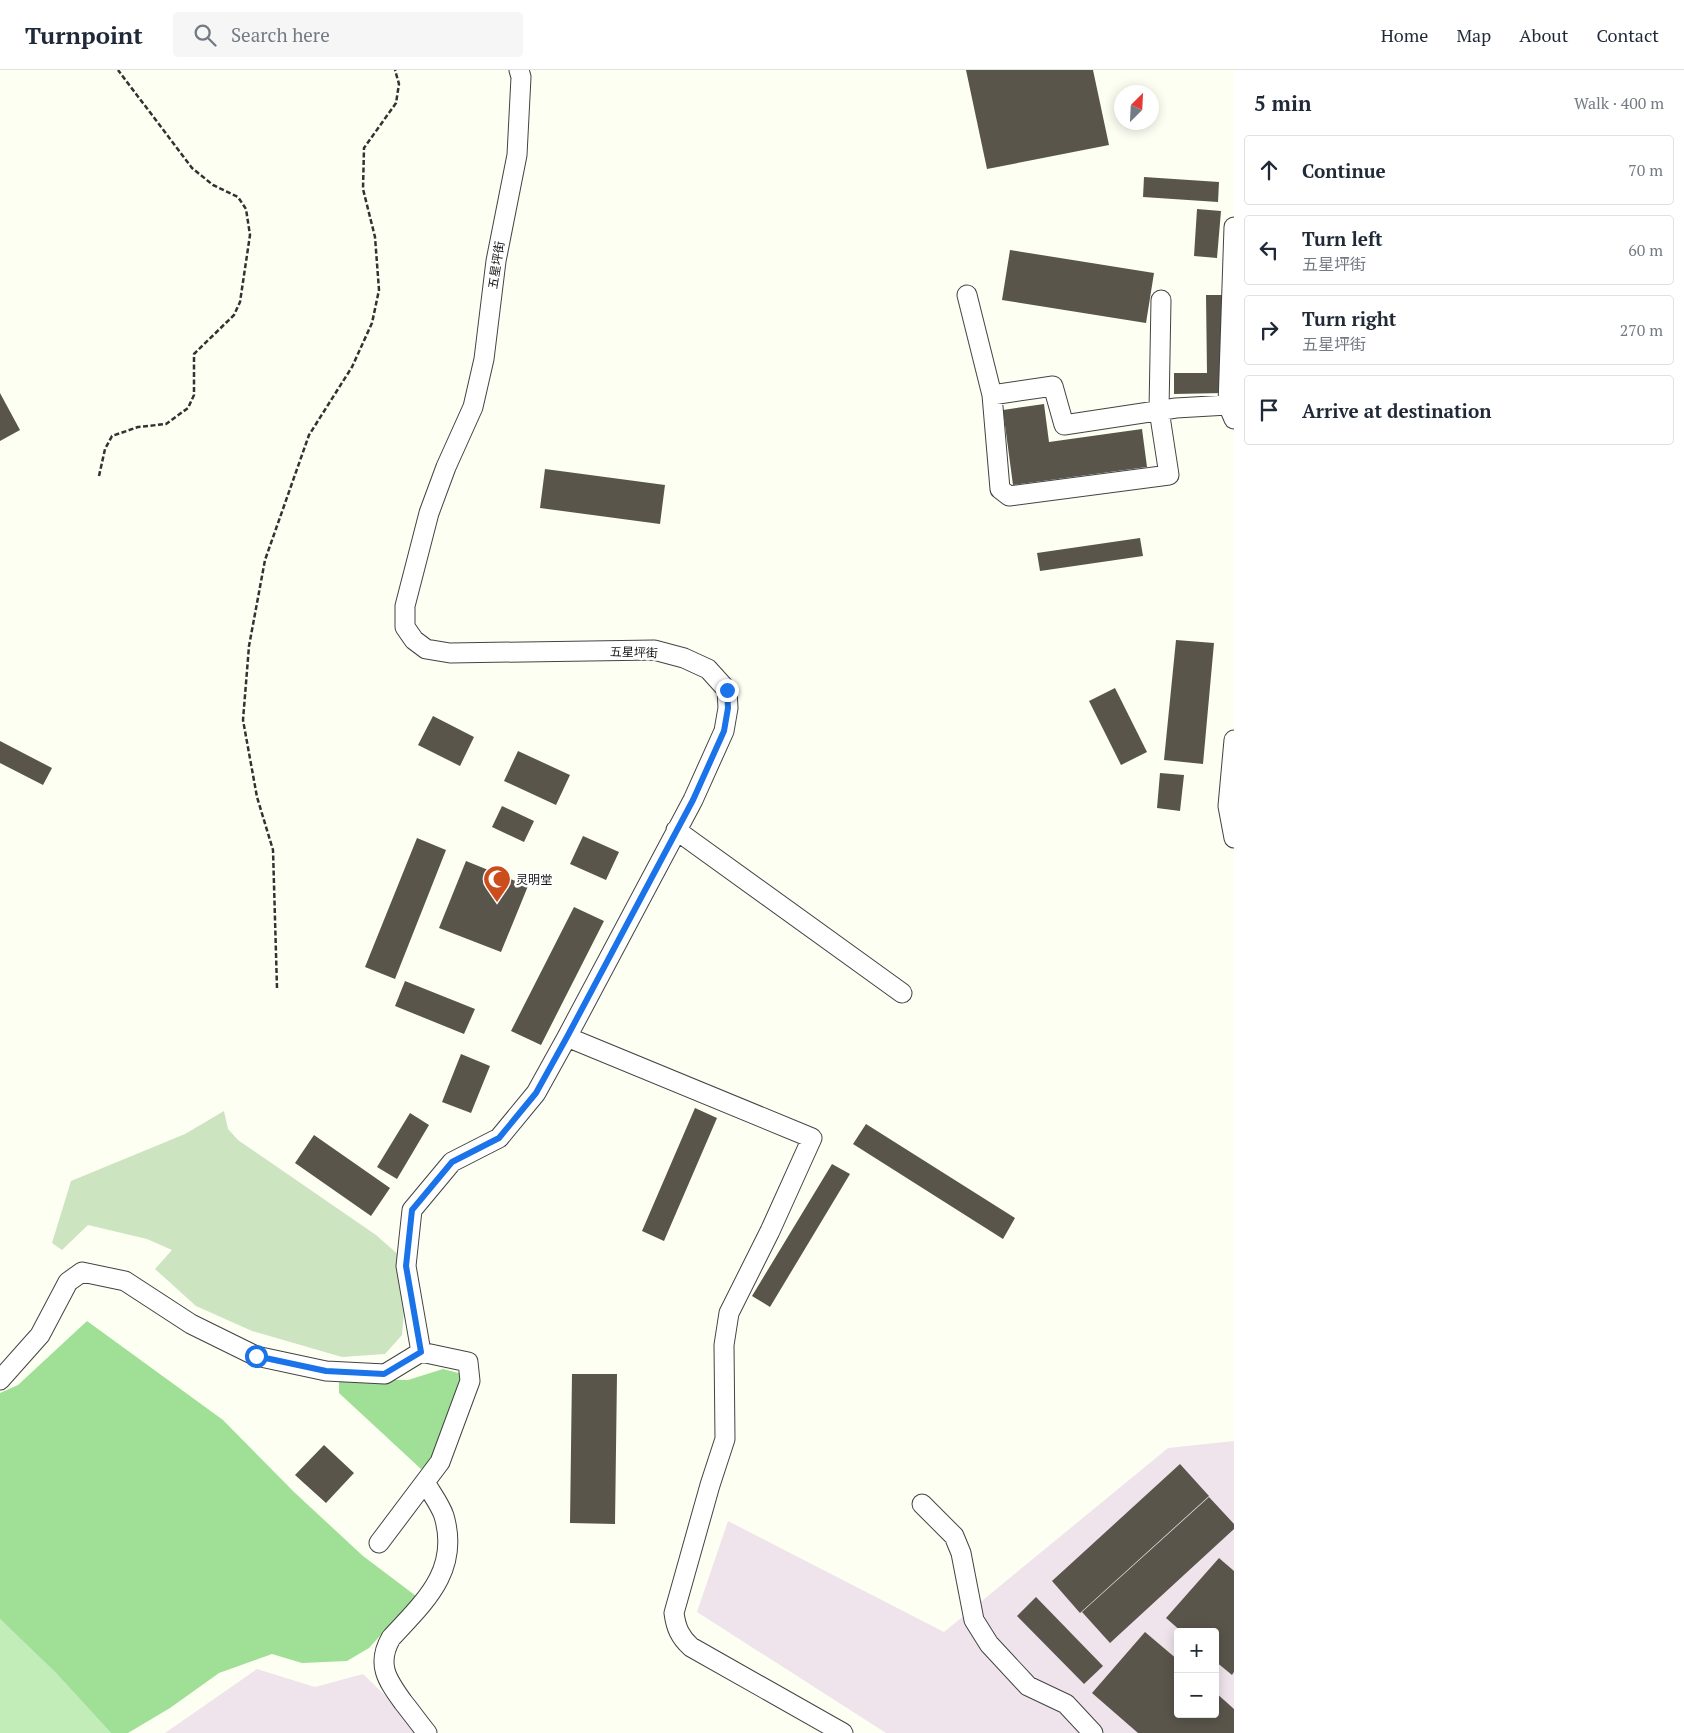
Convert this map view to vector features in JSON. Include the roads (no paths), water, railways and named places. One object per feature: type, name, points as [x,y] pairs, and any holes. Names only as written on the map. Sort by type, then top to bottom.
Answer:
[{"type":"street","name":"五星坪街","points":[[421,1352],[406,1266],[412,1210],[452,1162],[499,1138],[536,1093],[693,800],[724,731],[728,708],[727,690],[708,669],[684,658],[654,650],[450,654],[426,649],[414,640],[404,627],[405,606],[429,513],[446,467],[474,407],[484,359],[496,261],[517,154],[521,76],[519,70]]},
{"type":"street","points":[[992,395],[1053,386],[1064,424],[1160,410],[1231,412],[1234,227]]},
{"type":"street","points":[[966,295],[992,395],[1000,488],[1009,496],[1169,475],[1160,410],[1162,300]]},
{"type":"street","points":[[1234,740],[1228,806],[1234,838]]},
{"type":"street","points":[[676,830],[902,993]]},
{"type":"street","points":[[567,1037],[812,1138],[770,1231],[729,1314],[724,1345],[725,1439],[674,1613],[676,1626],[682,1638],[691,1647],[843,1733]]},
{"type":"street","points":[[0,1380],[40,1335],[68,1282],[82,1272],[125,1281],[191,1324],[256,1356],[326,1371],[384,1374],[421,1352],[468,1362],[470,1381],[440,1462],[379,1543]]},
{"type":"street","points":[[425,1482],[443,1514],[447,1540],[445,1564],[430,1595],[391,1638],[387,1645],[384,1662],[387,1678],[391,1686],[427,1733]]},
{"type":"street","points":[[922,1504],[954,1536],[961,1553],[974,1620],[989,1644],[1028,1686],[1066,1704],[1094,1733]]},
{"type":"place","name":"灵明堂","points":[[497,903]]}]
